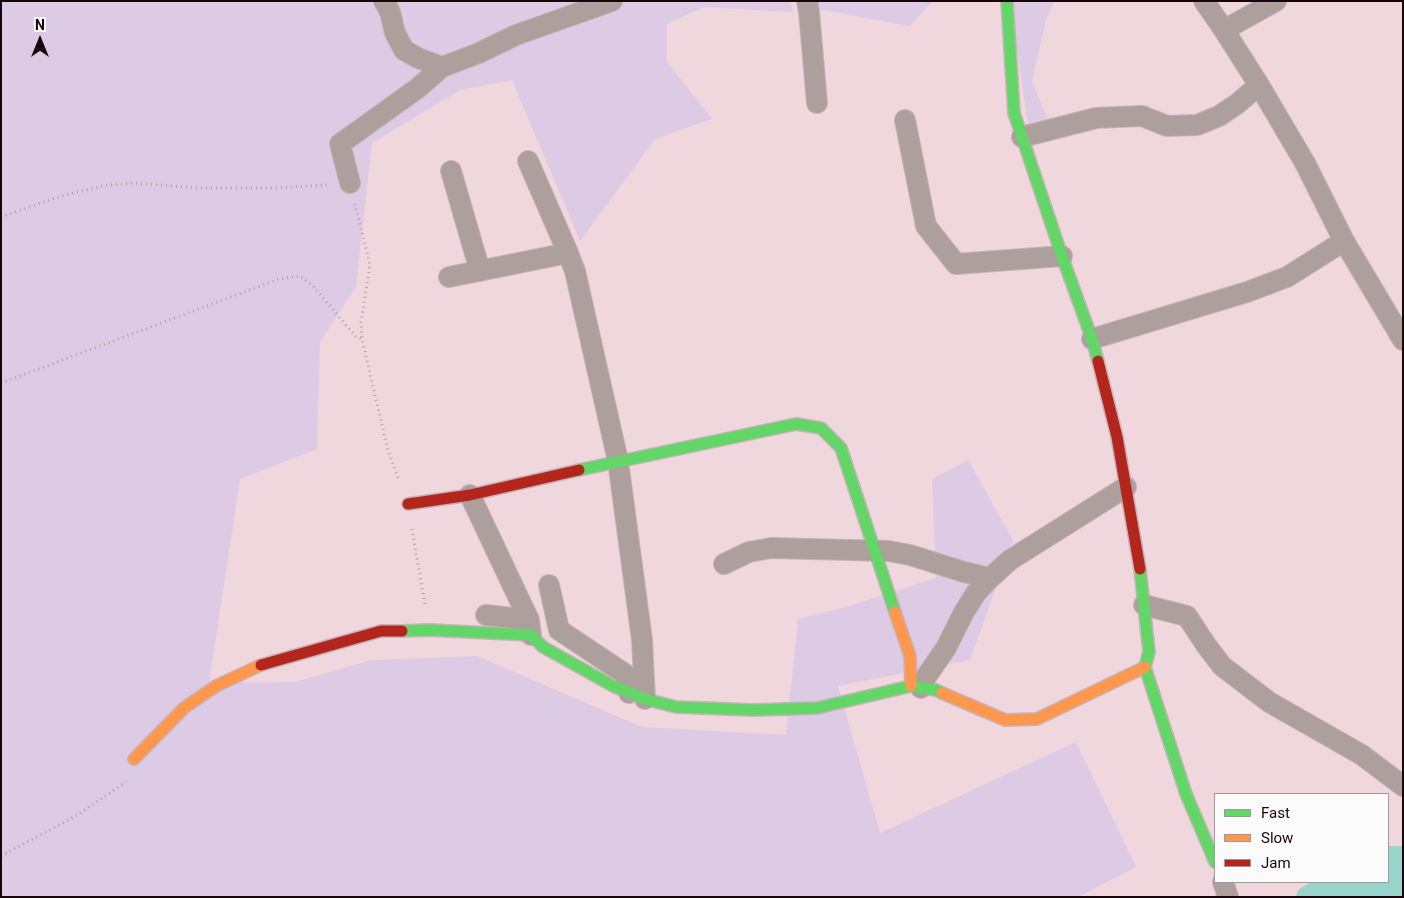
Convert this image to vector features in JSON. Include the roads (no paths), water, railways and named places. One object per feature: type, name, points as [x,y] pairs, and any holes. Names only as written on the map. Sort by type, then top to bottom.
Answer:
[{"type":"street","points":[[384,1],[390,12],[395,33],[404,50],[418,58],[442,67]]},
{"type":"street","points":[[350,183],[340,144],[418,88],[442,67],[479,53],[524,32],[612,1]]},
{"type":"street","points":[[806,1],[809,12],[817,102]]},
{"type":"street","points":[[1007,1],[1014,113],[1092,339],[1117,437],[1140,568],[1149,652],[1145,667],[1186,794],[1214,860]]},
{"type":"street","points":[[1204,1],[1259,85],[1305,164],[1344,241],[1403,340]]},
{"type":"street","points":[[1224,30],[1276,1]]},
{"type":"street","points":[[1022,137],[1096,118],[1142,116],[1166,126],[1197,125],[1219,116],[1237,104],[1259,85]]},
{"type":"street","points":[[905,120],[926,226],[956,264],[1062,256]]},
{"type":"street","points":[[528,161],[576,270],[618,461],[642,640],[637,696]]},
{"type":"street","points":[[451,171],[480,271]]},
{"type":"street","points":[[1092,339],[1247,292],[1287,277],[1344,241]]},
{"type":"street","points":[[449,277],[568,252]]},
{"type":"street","points":[[408,504],[470,495],[618,461],[796,424],[821,428],[841,448],[910,656],[916,687]]},
{"type":"street","points":[[916,687],[926,677],[946,648],[976,593],[990,578],[1010,560],[1126,487]]},
{"type":"street","points":[[470,495],[530,628],[544,647],[613,686],[637,696],[676,707],[754,710],[817,708],[916,687],[936,690],[1004,720],[1037,719],[1145,667]]},
{"type":"street","points":[[724,564],[749,552],[771,548],[889,551],[910,555],[990,578]]},
{"type":"street","points":[[549,585],[560,630],[625,674],[637,696]]},
{"type":"street","points":[[1144,605],[1187,616],[1206,646],[1222,666],[1269,702],[1362,755],[1403,786]]},
{"type":"street","points":[[486,615],[530,628]]},
{"type":"street","points":[[134,759],[184,708],[216,686],[259,666],[382,631],[530,628]]},
{"type":"street","points":[[1223,883],[1228,897]]}]
